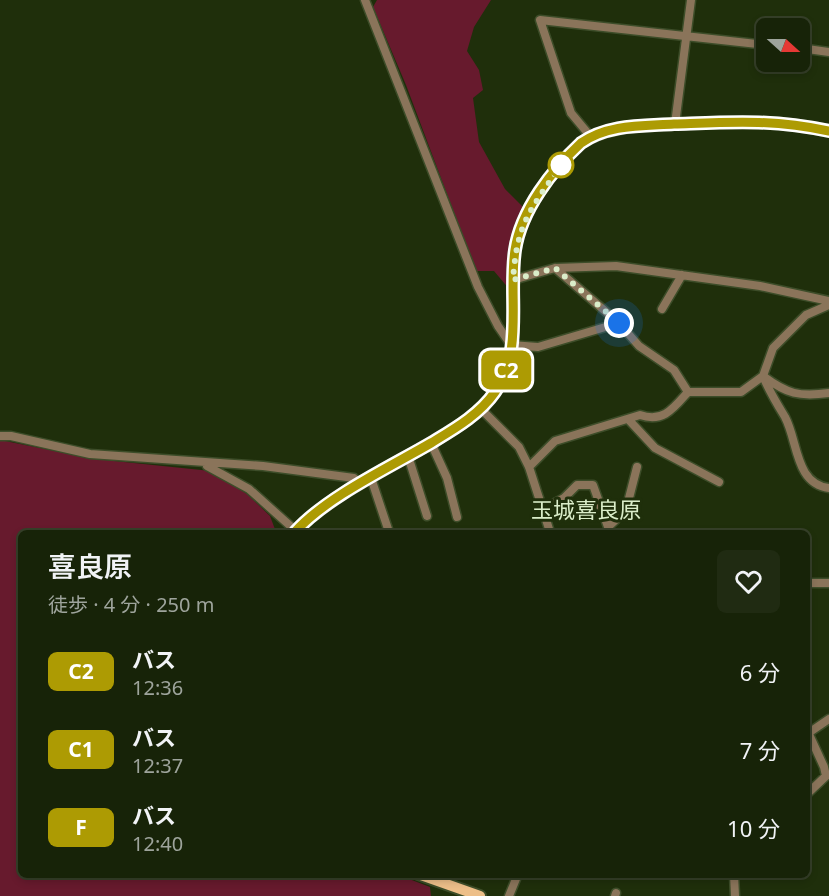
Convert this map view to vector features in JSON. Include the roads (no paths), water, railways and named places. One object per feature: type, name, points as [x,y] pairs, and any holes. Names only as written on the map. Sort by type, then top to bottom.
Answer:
[{"type":"main road","points":[[297,530],[308,519],[360,484],[457,427],[480,408],[501,381],[511,345],[515,251],[526,214],[570,154],[591,137],[616,128],[741,120],[793,124],[829,132]]},
{"type":"main road","points":[[430,878],[480,896]]},
{"type":"street","points":[[675,124],[691,0]]},
{"type":"street","points":[[369,2],[478,287],[498,326],[511,345],[538,346],[619,323]]},
{"type":"street","points":[[591,137],[571,113],[540,20],[756,44]]},
{"type":"street","points":[[810,49],[829,52]]},
{"type":"street","points":[[513,280],[555,268],[616,266],[760,286],[829,301]]},
{"type":"street","points":[[555,268],[619,323],[639,346],[674,370],[688,392]]},
{"type":"street","points":[[662,309],[682,275]]},
{"type":"street","points":[[529,467],[555,441],[640,415],[651,418],[663,417],[688,392],[741,392],[763,376],[772,348],[806,315],[829,305]]},
{"type":"street","points":[[763,376],[784,392],[813,395],[829,393]]},
{"type":"street","points":[[763,376],[786,419],[801,467],[819,487],[829,488]]},
{"type":"street","points":[[480,408],[519,447],[529,467],[549,530]]},
{"type":"street","points":[[628,419],[655,448],[719,483]]},
{"type":"street","points":[[0,436],[11,436],[90,454],[204,464],[263,466],[354,477],[360,484]]},
{"type":"street","points":[[431,443],[447,478],[457,517]]},
{"type":"street","points":[[408,456],[427,516]]},
{"type":"street","points":[[204,464],[249,489],[293,530]]},
{"type":"street","points":[[543,509],[564,498],[577,485],[593,485],[608,528],[626,510],[637,467]]},
{"type":"street","points":[[371,478],[389,530]]},
{"type":"street","points":[[810,583],[829,583]]},
{"type":"street","points":[[810,731],[829,719]]},
{"type":"street","points":[[810,736],[827,777],[810,791]]},
{"type":"street","points":[[509,896],[516,878]]},
{"type":"street","points":[[734,878],[735,896]]},
{"type":"district","name":"玉城喜良原","points":[[586,509]]}]
